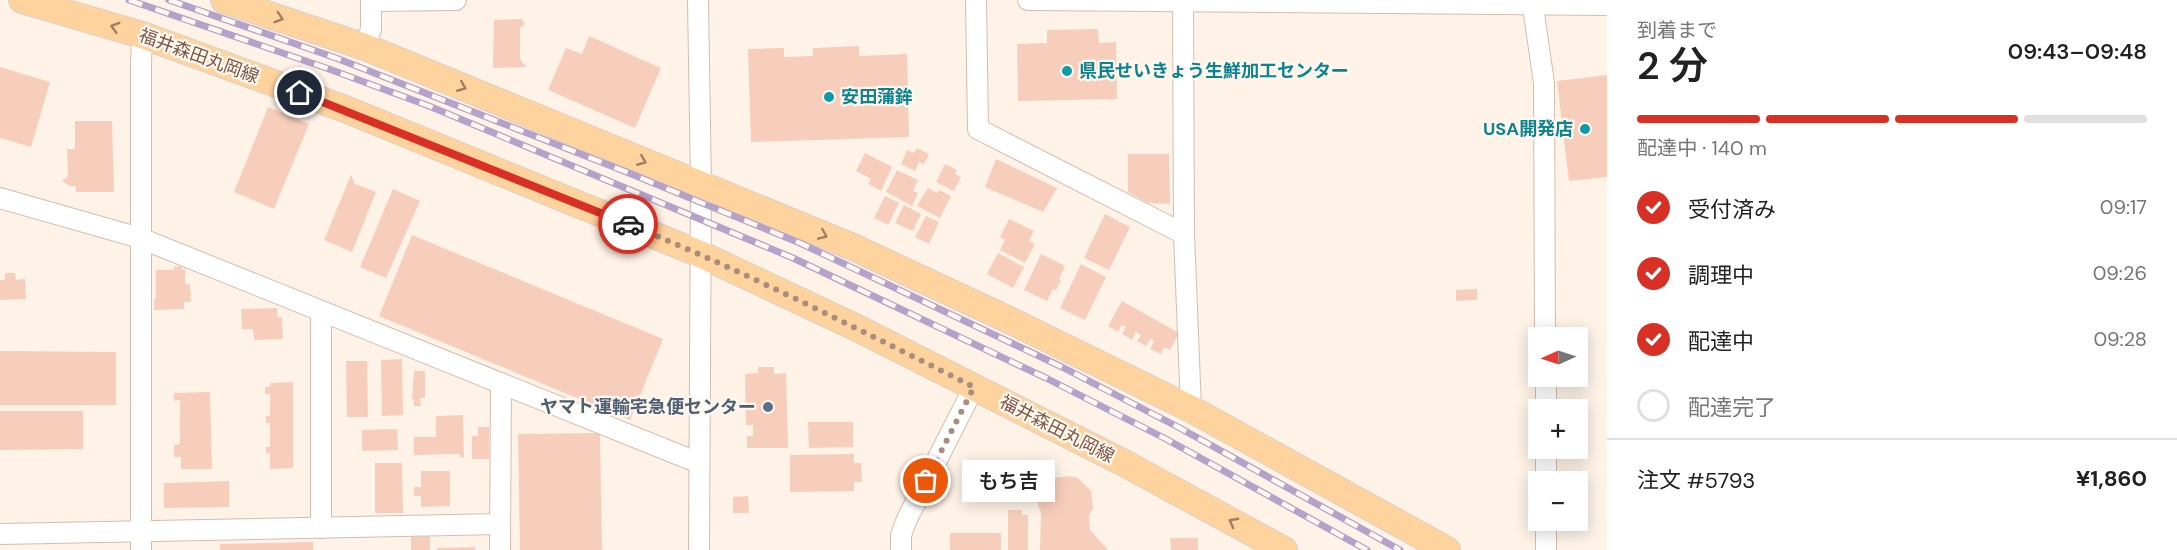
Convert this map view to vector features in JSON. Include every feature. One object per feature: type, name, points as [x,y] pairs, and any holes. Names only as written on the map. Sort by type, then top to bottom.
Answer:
[{"type":"main road","name":"福井森田丸岡線","points":[[22,0],[142,35],[345,109],[700,254],[855,327],[1124,463],[1259,543],[1284,550]]},
{"type":"main road","points":[[224,0],[365,47],[853,247],[1009,320],[1191,410],[1447,550]]},
{"type":"street","points":[[365,47],[371,29],[371,1],[456,0]]},
{"type":"street","points":[[698,0],[701,185],[699,550]]},
{"type":"street","points":[[976,0],[978,129],[1184,234]]},
{"type":"street","points":[[1028,0],[1607,5]]},
{"type":"street","points":[[1183,1],[1184,234],[1191,410]]},
{"type":"street","points":[[1532,3],[1544,83],[1545,327]]},
{"type":"street","points":[[141,541],[142,35]]},
{"type":"street","points":[[0,198],[140,238],[699,463]]},
{"type":"street","points":[[321,312],[321,528]]},
{"type":"street","points":[[500,550],[501,383]]},
{"type":"street","points":[[901,550],[901,535],[907,519],[974,387]]},
{"type":"street","points":[[0,534],[141,541],[321,528],[500,524]]},
{"type":"street","points":[[1546,531],[1546,550]]},
{"type":"building","points":[[522,19],[525,24],[520,28],[520,59],[526,67],[493,68],[494,20]]},
{"type":"building","name":"県民せいきょう生鮮加工センター","points":[[1098,29],[1099,43],[1116,42],[1117,99],[1018,101],[1017,44],[1047,43],[1047,30]]},
{"type":"building","points":[[589,36],[661,68],[635,128],[548,90],[566,48],[582,54]]},
{"type":"building","name":"安田蒲鉾","points":[[859,46],[859,56],[907,54],[909,137],[751,142],[748,49],[784,48],[784,57],[813,56],[813,48]]},
{"type":"building","points":[[0,67],[50,82],[31,147],[0,138]]},
{"type":"building","name":"USA開発店","points":[[1607,75],[1607,177],[1569,181],[1557,81]]},
{"type":"building","points":[[268,107],[309,124],[274,209],[234,192]]},
{"type":"building","points":[[75,121],[112,121],[114,192],[76,192],[76,186],[70,186],[62,181],[68,176],[67,149],[75,149]]},
{"type":"building","points":[[917,148],[929,154],[924,164],[919,162],[915,171],[901,164],[907,150],[914,153]]},
{"type":"building","points":[[865,153],[892,167],[881,191],[868,184],[871,179],[856,171]]},
{"type":"building","points":[[1128,154],[1169,154],[1170,204],[1148,203],[1128,192]]},
{"type":"building","points":[[996,159],[1057,188],[1043,212],[985,187]]},
{"type":"building","points":[[945,164],[957,170],[955,174],[961,177],[954,191],[936,182]]},
{"type":"building","points":[[897,170],[918,180],[913,191],[918,193],[912,206],[886,192]]},
{"type":"building","points":[[351,175],[355,184],[376,192],[352,252],[324,240]]},
{"type":"building","points":[[928,188],[951,196],[940,218],[917,206]]},
{"type":"building","points":[[393,189],[420,201],[386,278],[360,267]]},
{"type":"building","points":[[885,196],[899,203],[888,225],[874,218]]},
{"type":"building","points":[[904,205],[921,214],[913,231],[895,223]]},
{"type":"building","points":[[1105,214],[1130,227],[1109,270],[1084,258]]},
{"type":"building","points":[[926,216],[939,222],[929,244],[915,237]]},
{"type":"building","points":[[1009,219],[1034,231],[1029,241],[1035,244],[1025,263],[1000,250],[1005,240],[1000,237]]},
{"type":"building","points":[[412,235],[663,339],[630,420],[379,316]]},
{"type":"building","points":[[998,253],[1024,267],[1013,288],[987,274]]},
{"type":"building","points":[[1041,254],[1065,266],[1056,290],[1053,289],[1047,301],[1024,290]]},
{"type":"building","points":[[1081,264],[1106,277],[1085,320],[1060,308]]},
{"type":"building","points":[[182,266],[182,270],[185,269],[185,284],[190,284],[191,302],[184,302],[184,309],[154,310],[156,270],[174,270],[174,267]]},
{"type":"building","points":[[5,273],[15,273],[16,280],[25,279],[26,299],[0,300],[0,280],[5,280]]},
{"type":"building","points":[[1477,289],[1477,300],[1456,301],[1456,290]]},
{"type":"building","points":[[1122,301],[1179,333],[1170,350],[1164,347],[1161,354],[1150,349],[1154,341],[1150,339],[1146,346],[1137,341],[1141,335],[1136,332],[1132,340],[1122,334],[1126,327],[1122,325],[1118,332],[1108,326]]},
{"type":"building","points":[[277,308],[277,317],[282,317],[283,339],[254,340],[253,329],[242,329],[241,309]]},
{"type":"building","points":[[0,351],[116,352],[116,405],[0,405]]},
{"type":"building","points":[[402,359],[403,415],[382,416],[381,360]]},
{"type":"building","points":[[346,361],[367,361],[368,417],[347,417]]},
{"type":"building","points":[[758,367],[774,367],[774,374],[786,373],[788,448],[747,448],[747,436],[753,436],[753,425],[746,425],[745,374],[758,373]]},
{"type":"building","points":[[414,371],[425,371],[425,398],[420,398],[421,406],[414,406],[414,399],[412,399]]},
{"type":"building","points":[[293,382],[293,468],[270,469],[270,453],[266,453],[266,447],[270,447],[270,423],[266,423],[266,416],[270,416],[270,394],[265,394],[265,387],[270,387],[270,383]]},
{"type":"building","points":[[210,392],[212,469],[181,469],[181,457],[174,457],[174,445],[180,444],[180,400],[174,401],[174,393]]},
{"type":"building","points":[[0,411],[83,411],[83,449],[0,450]]},
{"type":"building","points":[[463,415],[464,457],[460,457],[460,454],[414,455],[414,437],[436,437],[436,416]]},
{"type":"building","points":[[808,422],[853,422],[853,447],[809,448]]},
{"type":"building","points":[[478,427],[489,427],[489,459],[472,459],[472,436],[478,436]]},
{"type":"building","points":[[397,429],[398,450],[362,451],[362,430]]},
{"type":"building","points":[[600,433],[602,550],[520,550],[518,434]]},
{"type":"building","points":[[854,454],[854,463],[861,463],[862,482],[854,482],[854,491],[790,492],[790,455]]},
{"type":"building","points":[[375,463],[402,463],[403,513],[375,513]]},
{"type":"building","points":[[421,471],[450,471],[450,506],[421,507],[421,496],[414,496],[414,487],[421,487]]},
{"type":"building","points":[[1069,476],[1078,478],[1091,491],[1093,508],[1089,516],[1090,530],[1108,550],[1040,550],[1041,514],[1037,501],[1041,488],[1053,478]]},
{"type":"building","points":[[229,481],[229,507],[164,508],[164,483]]},
{"type":"building","points":[[748,496],[749,513],[733,513],[733,497]]},
{"type":"building","points":[[1008,510],[1022,510],[1022,515],[1028,515],[1028,550],[1008,550]]},
{"type":"building","points":[[950,533],[1001,533],[1001,550],[950,550]]},
{"type":"building","points":[[430,536],[430,550],[411,550],[411,537]]},
{"type":"building","points":[[1170,538],[1198,538],[1198,550],[1171,550]]},
{"type":"building","points":[[313,542],[313,550],[220,550],[220,544]]},
{"type":"building","points":[[475,547],[475,550],[437,550],[437,548]]},
{"type":"railway","points":[[129,0],[429,106],[793,258],[1048,379],[1166,439],[1367,550]]},
{"type":"railway","points":[[169,0],[336,58],[800,243],[1062,367],[1178,427],[1400,550]]},
{"type":"way so far","points":[[628,224],[700,254],[855,327],[974,387],[926,481]]},
{"type":"place","name":"県民せいきょう生鮮加工センター","points":[[1067,71]]},
{"type":"place","name":"安田蒲鉾","points":[[829,97]]},
{"type":"place","name":"USA開発店","points":[[1585,129]]},
{"type":"place","name":"ヤマト運輸宅急便センター","points":[[768,407]]},
{"type":"place","name":"もち吉","points":[[926,481]]},
{"type":"route","points":[[300,93],[345,109],[628,224]]}]
